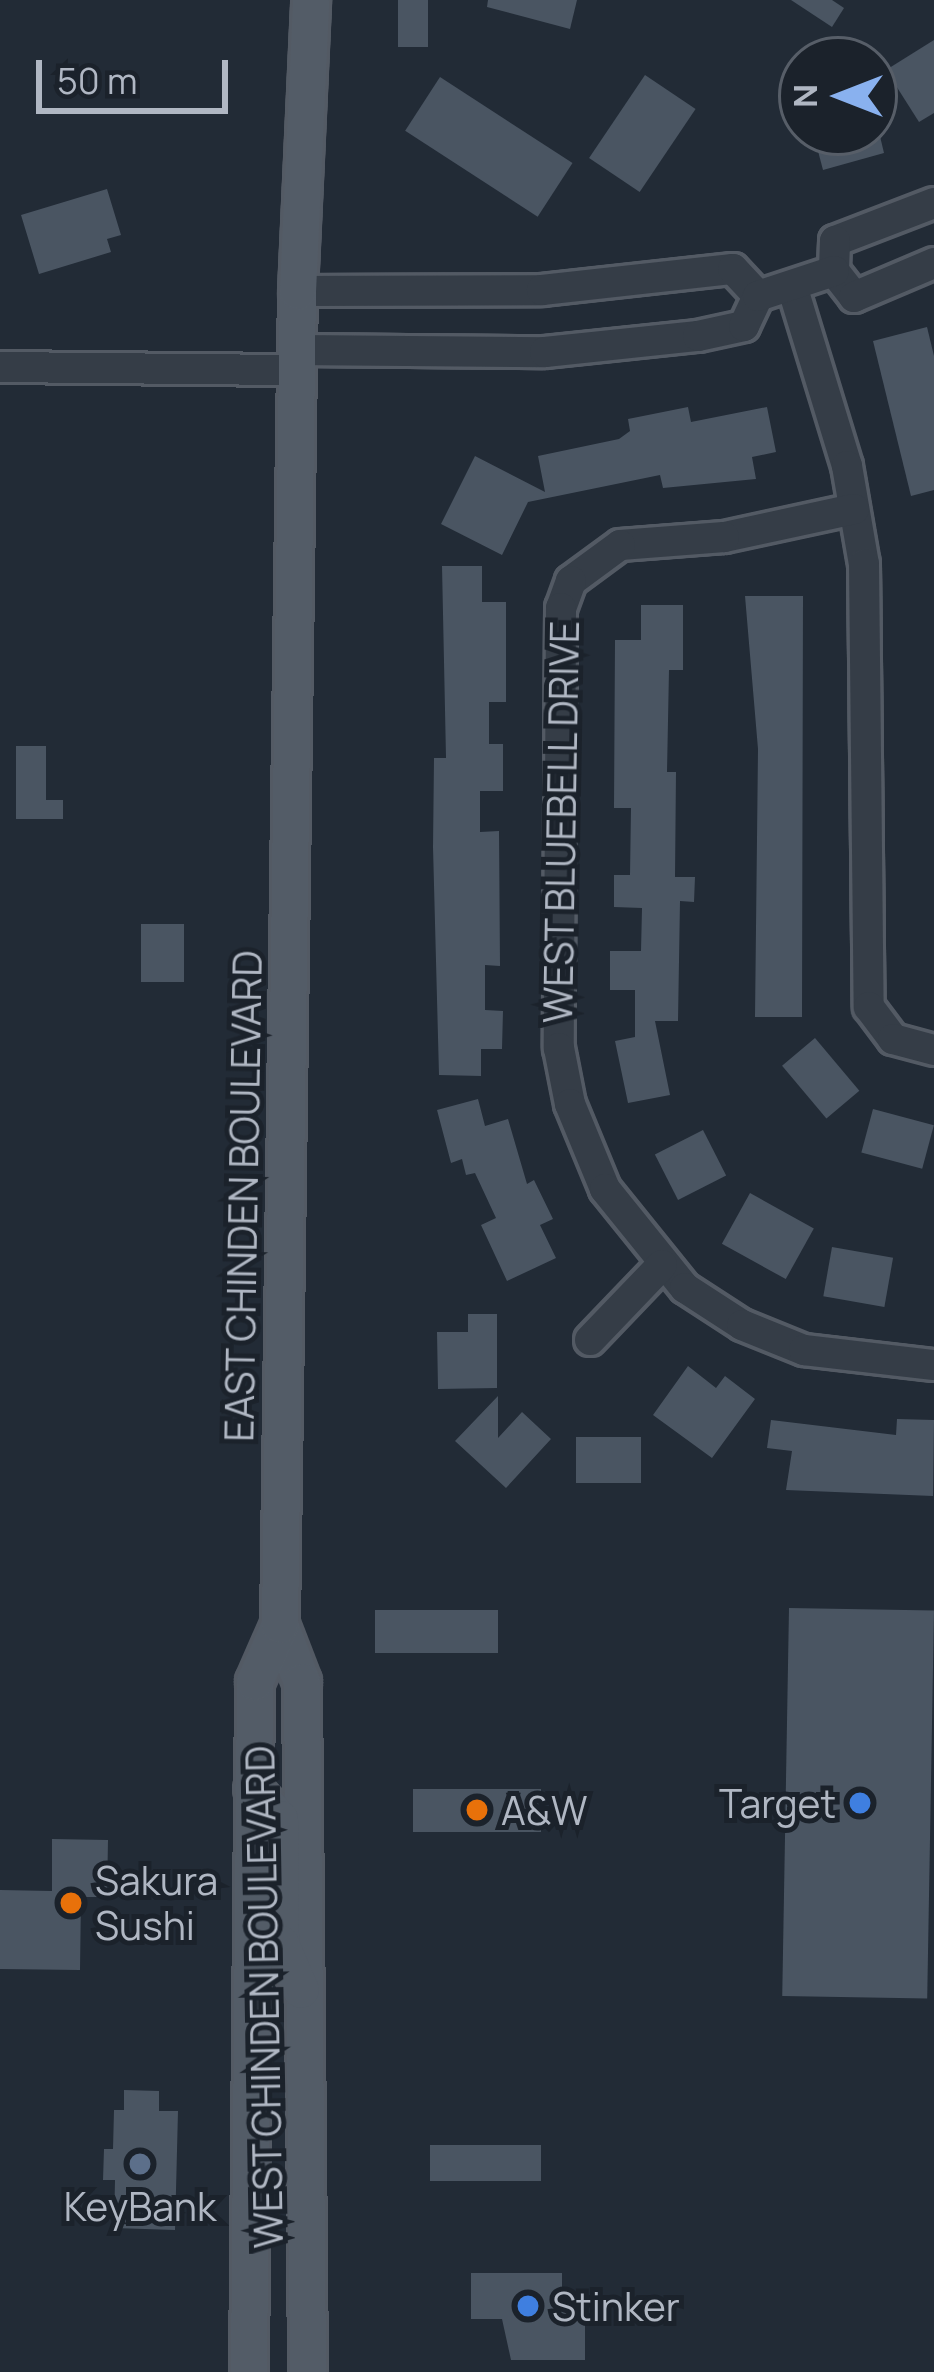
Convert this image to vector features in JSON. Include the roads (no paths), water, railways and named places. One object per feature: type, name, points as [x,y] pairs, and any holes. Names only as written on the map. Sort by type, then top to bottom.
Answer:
[{"type":"main road","name":"EAST CHINDEN BOULEVARD","points":[[249,2372],[255,1682],[280,1625],[305,5]]},
{"type":"main road","name":"WEST CHINDEN BOULEVARD","points":[[280,1625],[302,1682],[308,2372]]},
{"type":"main road","points":[[253,1789],[280,1820],[281,1944],[308,2005]]},
{"type":"street","points":[[934,203],[835,241],[834,271],[854,297],[934,263]]},
{"type":"street","points":[[298,291],[542,290],[733,269],[758,296]]},
{"type":"street","points":[[0,367],[638,345],[744,326],[758,296],[834,271]]},
{"type":"street","points":[[792,286],[854,509],[866,611],[863,972],[869,1007],[893,1039],[934,1050]]},
{"type":"street","name":"WEST BLUEBELL DRIVE","points":[[854,509],[724,536],[620,545],[571,581],[561,608],[559,1048],[591,1161],[662,1265],[712,1308],[772,1340],[871,1363],[934,1365]]},
{"type":"street","points":[[590,1340],[662,1265]]},
{"type":"place","name":"Target","points":[[860,1803]]},
{"type":"place","name":"A&W","points":[[477,1810]]},
{"type":"place","name":"Sakura Sushi","points":[[71,1903]]},
{"type":"place","name":"KeyBank","points":[[140,2164]]},
{"type":"place","name":"Stinker","points":[[528,2306]]}]
